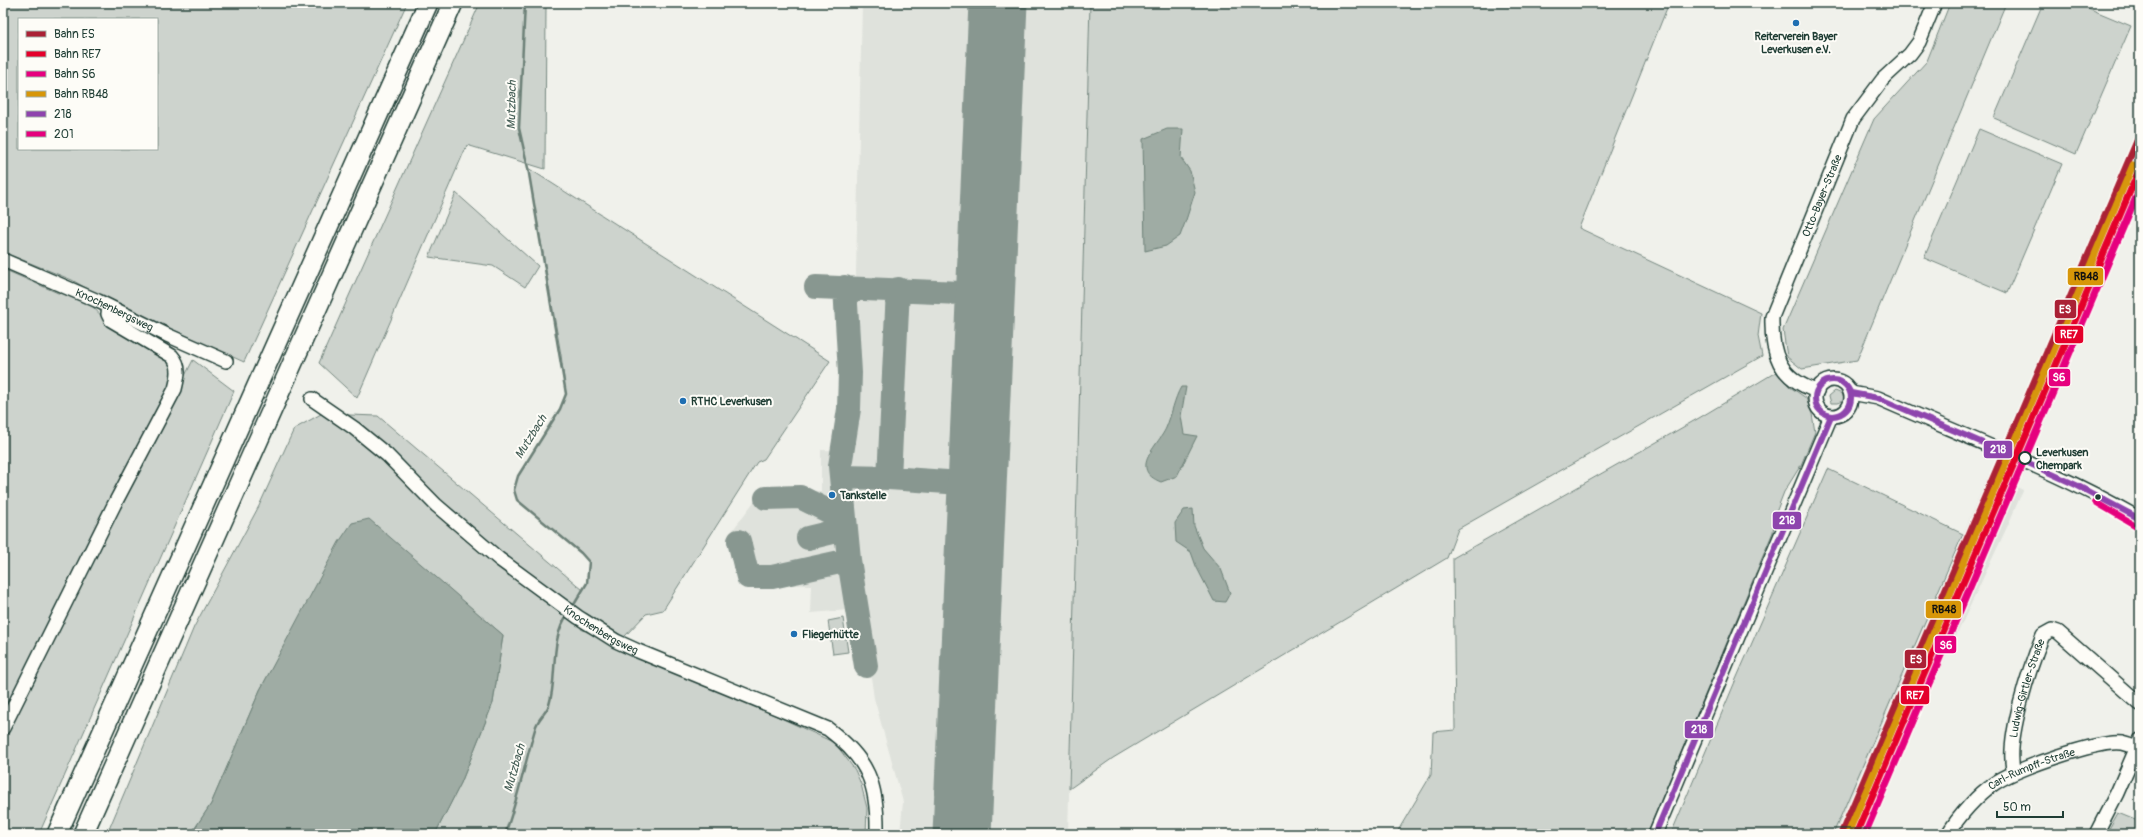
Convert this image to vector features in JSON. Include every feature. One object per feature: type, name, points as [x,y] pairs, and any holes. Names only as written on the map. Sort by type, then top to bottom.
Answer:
[{"type":"highway","points":[[57,834],[428,3]]},
{"type":"highway","points":[[83,834],[453,3]]},
{"type":"highway","points":[[95,834],[105,811],[106,784]]},
{"type":"street","name":"Otto-Bayer-Straße","points":[[1817,391],[1803,385],[1790,376],[1776,357],[1771,336],[1772,317],[1853,119],[1883,79],[1910,54],[1919,42],[1935,3]]},
{"type":"street","name":"Knochenbergsweg","points":[[3,260],[226,361]]},
{"type":"street","points":[[3,728],[114,506],[175,389],[179,375],[176,360],[172,356],[110,320],[108,314],[109,307]]},
{"type":"street","points":[[1831,416],[1820,409],[1816,401],[1817,391],[1824,382],[1834,380],[1845,385],[1851,393],[1878,398],[2042,469],[2088,490],[2140,519]]},
{"type":"street","points":[[1655,834],[1831,416],[1843,412],[1848,407],[1851,393]]},
{"type":"street","name":"Knochenbergsweg","points":[[312,399],[354,428],[499,559],[578,617],[616,641],[638,651],[828,729],[851,748],[860,759],[868,775],[877,811],[877,834]]},
{"type":"street","name":"Ludwig-Girtler-Straße","points":[[2014,772],[2011,761],[2021,702],[2043,635],[2052,630],[2058,632],[2140,704]]},
{"type":"street","name":"Carl-Rumpff-Straße","points":[[1948,834],[1964,812],[1993,783],[2014,772],[2061,756],[2104,745],[2121,743],[2138,744]]},
{"type":"street","points":[[2096,834],[2138,744]]},
{"type":"shaded area","points":[[3,3],[407,3],[244,362],[103,298],[72,280],[3,252]]},
{"type":"shaded area","points":[[480,3],[546,3],[545,169],[467,145],[357,398],[319,363]]},
{"type":"shaded area","points":[[862,3],[1090,3],[1068,834],[900,834],[903,802],[874,698],[861,609],[811,613],[812,585],[741,584],[729,535],[762,491],[821,491],[821,450],[852,451]]},
{"type":"shaded area","points":[[1090,3],[1669,3],[1579,228],[1761,313],[1758,336],[1762,356],[1458,529],[1447,558],[1113,758],[1069,789]]},
{"type":"shaded area","points":[[1950,3],[2006,3],[1857,360],[1802,369],[1787,357],[1783,330],[1874,119],[1927,61]]},
{"type":"shaded area","points":[[2043,3],[2076,3],[2131,26],[2076,154],[1994,118]]},
{"type":"shaded area","points":[[1167,129],[1183,129],[1181,158],[1190,171],[1195,192],[1180,236],[1166,246],[1145,251],[1143,139]]},
{"type":"shaded area","points":[[1979,129],[2062,164],[2007,293],[1924,258]]},
{"type":"shaded area","points":[[528,168],[830,361],[764,459],[757,462],[663,610],[646,614],[624,637],[586,613],[581,629],[655,665],[744,701],[835,743],[855,770],[861,784],[867,808],[866,834],[435,834],[461,783],[493,703],[503,635],[435,578],[297,623],[260,690],[211,804],[191,834],[107,834],[194,627],[259,506],[294,429],[321,414],[378,416],[583,590],[587,583],[589,562],[581,552],[517,500],[514,490],[518,476],[560,409],[566,394],[561,355]]},
{"type":"shaded area","points":[[456,193],[538,266],[525,287],[493,266],[429,257]]},
{"type":"shaded area","points":[[3,269],[58,293],[68,293],[93,307],[109,324],[165,356],[176,374],[3,718]]},
{"type":"shaded area","points":[[193,360],[234,391],[39,834],[3,834],[3,734]]},
{"type":"shaded area","points":[[1776,372],[1790,387],[1806,398],[1812,414],[1815,432],[1801,465],[1784,492],[1775,515],[1773,532],[1647,834],[1396,834],[1431,775],[1433,732],[1455,730],[1453,558],[1699,418]]},
{"type":"shaded area","points":[[1181,387],[1186,387],[1181,416],[1184,434],[1197,436],[1177,476],[1161,482],[1151,477],[1147,471],[1146,464],[1148,457],[1166,428]]},
{"type":"shaded area","points":[[1835,391],[1845,395],[1844,401],[1831,403],[1829,396]]},
{"type":"shaded area","points":[[1828,469],[1963,534],[1833,834],[1671,834],[1734,684]]},
{"type":"shaded area","points":[[1989,474],[2023,490],[2008,525],[1913,728],[1871,834],[1833,834]]},
{"type":"shaded area","points":[[1193,509],[1194,526],[1203,548],[1221,569],[1230,593],[1225,602],[1214,601],[1196,566],[1191,552],[1176,542],[1175,523],[1184,510]]},
{"type":"shaded area","points":[[369,519],[503,635],[493,703],[461,783],[435,834],[191,834],[211,804],[260,690],[339,542],[352,523]]},
{"type":"shaded area","points":[[843,618],[848,652],[833,654],[828,621]]},
{"type":"shaded area","points":[[2118,813],[2140,822],[2140,834],[2106,834]]},
{"type":"waterway","name":"Mutzbach","points":[[525,3],[519,128],[528,168],[566,394],[560,409],[518,476],[514,490],[517,500],[581,553],[589,562],[587,583],[572,608]]},
{"type":"waterway","name":"Mutzbach","points":[[505,834],[514,807],[536,726],[549,705],[552,694],[558,635],[568,614]]},
{"type":"taxiway","points":[[816,287],[985,294]]},
{"type":"taxiway","points":[[739,541],[748,577],[772,577],[849,560],[840,466],[849,409],[850,373],[845,287]]},
{"type":"taxiway","points":[[889,478],[898,289]]},
{"type":"taxiway","points":[[841,477],[889,478],[976,484]]},
{"type":"taxiway","points":[[766,498],[800,497],[844,519]]},
{"type":"taxiway","points":[[808,538],[845,529]]},
{"type":"taxiway","points":[[849,560],[866,666]]},
{"type":"runway","points":[[962,834],[998,3]]},
{"type":"rail line","name":"ES","points":[[1841,834],[2140,134]]},
{"type":"rail line","name":"RB48","points":[[1849,831],[2133,165]]},
{"type":"rail line","name":"RE7","points":[[1856,834],[2140,168]]},
{"type":"rail line","name":"S6","points":[[1865,834],[2140,188]]},
{"type":"transit line","name":"218","points":[[1833,380],[1843,383],[1848,388],[1851,398],[1848,408],[1843,413],[1833,416],[1823,413],[1818,408],[1815,398],[1818,388],[1823,383],[1833,380]]},
{"type":"transit line","name":"218","points":[[1851,393],[1878,398],[2011,455],[2076,485],[2140,519]]},
{"type":"transit line","name":"218","points":[[1655,834],[1831,416]]},
{"type":"transit line","name":"201","points":[[2095,502],[2136,526]]},
{"type":"place","name":"Reiterverein Bayer Leverkusen e.V.","points":[[1796,23]]},
{"type":"place","name":"RTHC Leverkusen","points":[[683,401]]},
{"type":"place","name":"Leverkusen Chempark","points":[[2025,458]]},
{"type":"place","name":"Tankstelle","points":[[832,495]]},
{"type":"place","name":"Fliegerhütte","points":[[794,634]]}]
